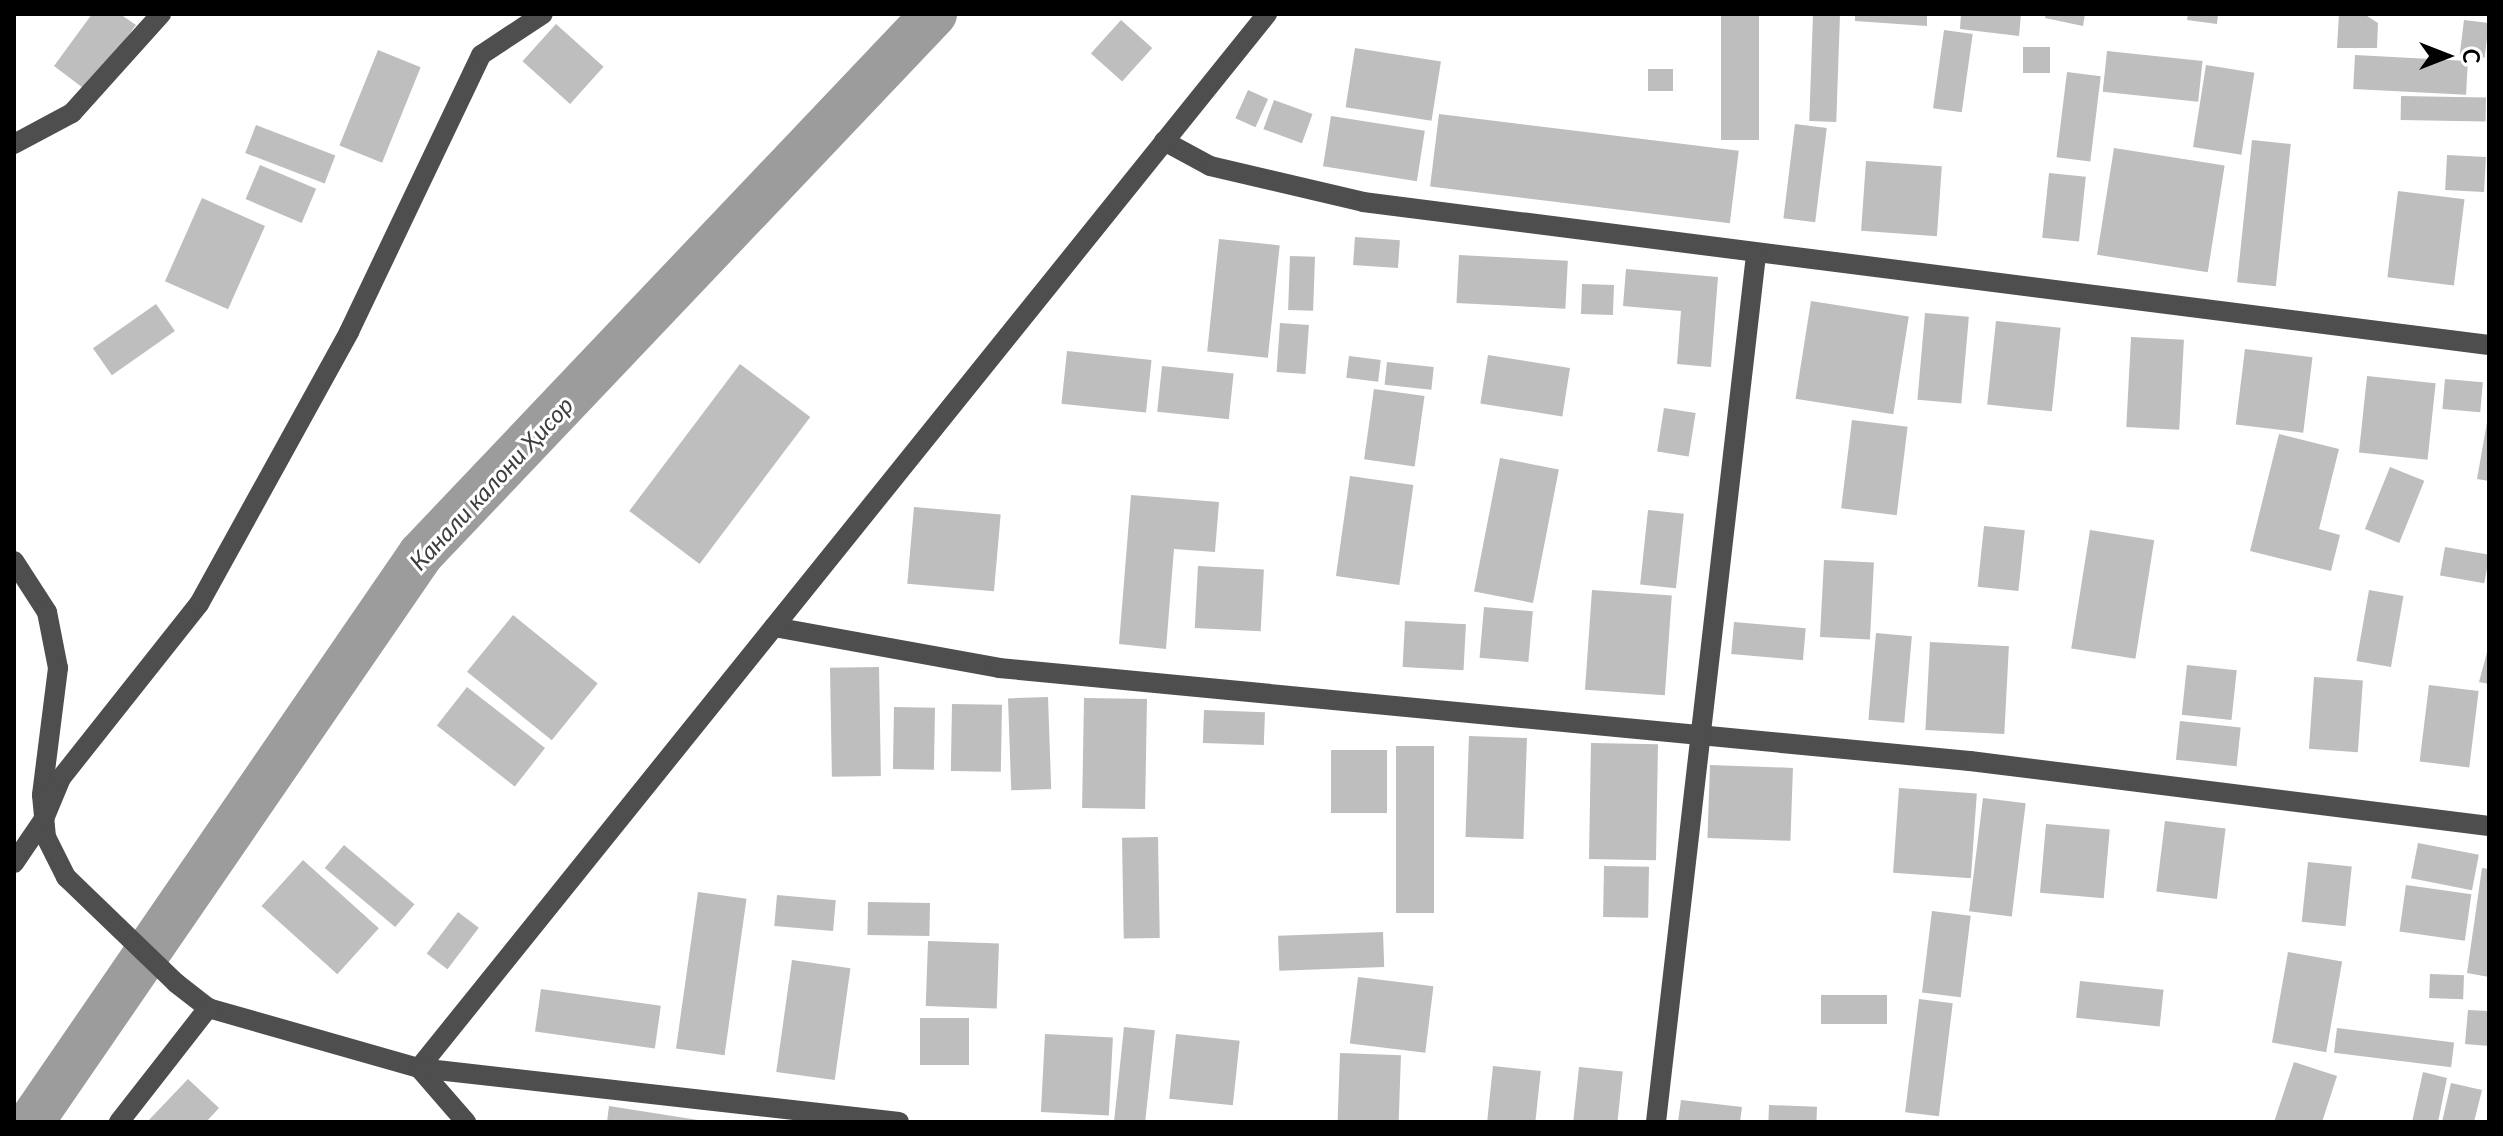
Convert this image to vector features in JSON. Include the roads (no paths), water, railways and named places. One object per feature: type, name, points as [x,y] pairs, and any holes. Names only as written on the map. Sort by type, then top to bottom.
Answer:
[{"type":"street","points":[[14,144],[72,113],[161,14]]},
{"type":"street","points":[[14,863],[44,819],[61,778],[199,604],[349,332],[481,55],[543,14]]},
{"type":"street","points":[[419,1068],[1267,14]]},
{"type":"street","points":[[1164,141],[1210,166],[1363,202],[1756,255],[2489,345]]},
{"type":"street","points":[[1656,1122],[1756,255]]},
{"type":"street","points":[[14,561],[47,612],[58,668],[42,795],[46,837],[66,877],[176,983],[208,1008],[419,1068],[899,1122]]},
{"type":"street","points":[[774,627],[999,668],[1970,761],[2489,826]]},
{"type":"street","points":[[119,1122],[208,1008]]},
{"type":"street","points":[[419,1068],[466,1122]]},
{"type":"waterway","name":"Канали калони Ҳисор","points":[[31,1122],[421,554],[934,14]]}]
